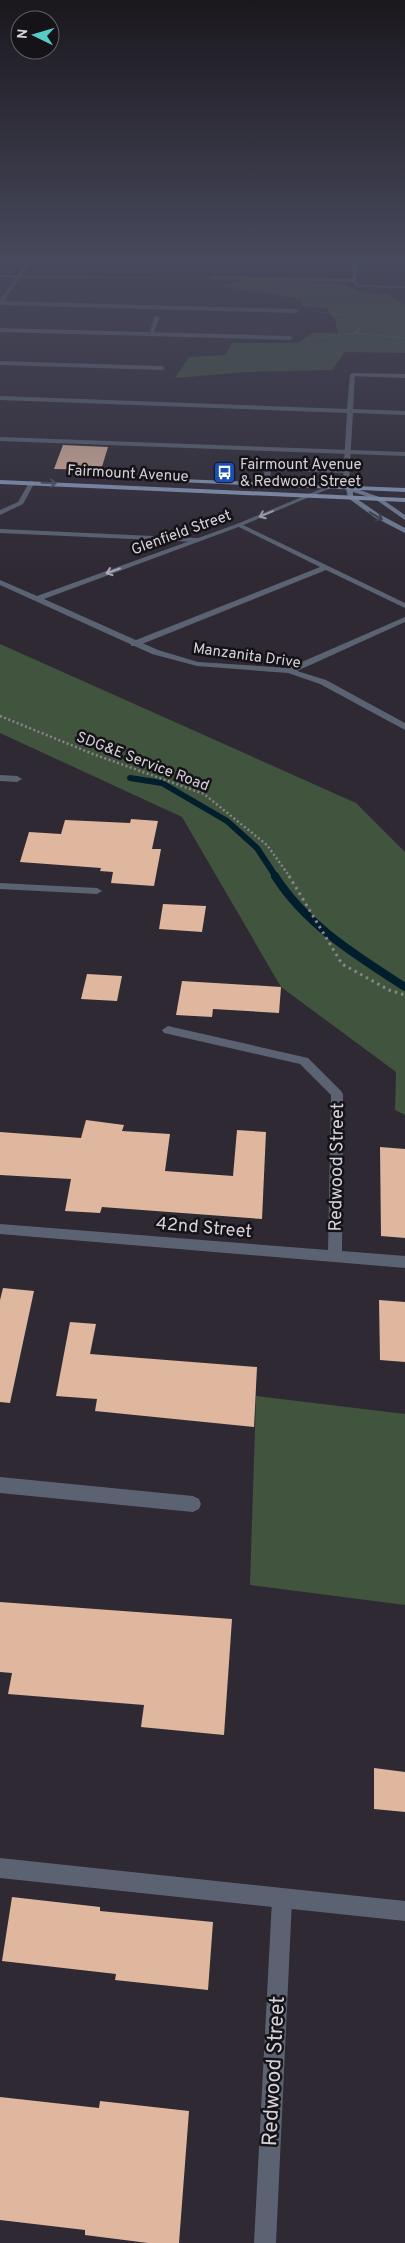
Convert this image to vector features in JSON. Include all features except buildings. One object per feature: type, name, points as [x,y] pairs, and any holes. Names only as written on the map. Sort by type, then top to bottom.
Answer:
[{"type":"main road","name":"Fairmount Avenue","points":[[31,478],[39,475]]},
{"type":"main road","name":"Fairmount Avenue","points":[[0,482],[31,478],[405,500]]},
{"type":"main road","name":"Fairmount Avenue","points":[[168,480],[405,490]]},
{"type":"street","points":[[54,365],[162,368]]},
{"type":"street","points":[[405,376],[352,375],[346,471],[350,497],[371,514],[405,531]]},
{"type":"street","points":[[0,398],[405,413]]},
{"type":"street","points":[[0,439],[405,454]]},
{"type":"street","points":[[266,484],[268,468],[346,471]]},
{"type":"street","points":[[304,486],[305,470]]},
{"type":"street","points":[[0,513],[22,503],[31,478]]},
{"type":"street","name":"Glenfield Street","points":[[39,598],[239,526],[330,487]]},
{"type":"street","points":[[349,488],[377,498],[405,518]]},
{"type":"street","points":[[239,526],[328,567],[405,606]]},
{"type":"street","points":[[0,531],[197,540]]},
{"type":"street","points":[[134,644],[328,567]]},
{"type":"street","name":"Manzanita Drive","points":[[0,582],[39,598],[134,644],[197,664],[289,671],[323,682],[404,726]]},
{"type":"street","points":[[289,671],[405,619]]},
{"type":"street","points":[[0,778],[17,779]]},
{"type":"street","points":[[0,886],[97,891]]},
{"type":"street","name":"Redwood Street","points":[[168,1030],[304,1062],[337,1094],[335,1257]]},
{"type":"street","name":"42nd Street","points":[[0,1230],[405,1262]]},
{"type":"street","points":[[0,1486],[193,1504]]},
{"type":"street","points":[[0,1868],[282,1900],[405,1911]]},
{"type":"street","name":"Redwood Street","points":[[265,2243],[282,1900]]},
{"type":"path","name":"SDG&E Service Road","points":[[0,716],[93,754],[204,794],[267,845],[287,872],[342,964],[389,990],[405,995]]},
{"type":"green space","points":[[184,365],[336,365],[332,370],[247,372],[175,378]]},
{"type":"green space","points":[[0,644],[356,803],[405,852],[405,1115],[395,1110],[396,1072],[281,987],[182,817],[0,733]]},
{"type":"green space","points":[[256,1396],[405,1414],[405,1605],[250,1585]]},
{"type":"waterway","points":[[130,778],[162,783],[227,821],[257,848],[276,877]]},
{"type":"waterway","points":[[275,876],[288,894],[317,924],[351,951],[405,987]]},
{"type":"place","name":"Fairmount Avenue & Redwood Street","points":[[224,473]]}]
